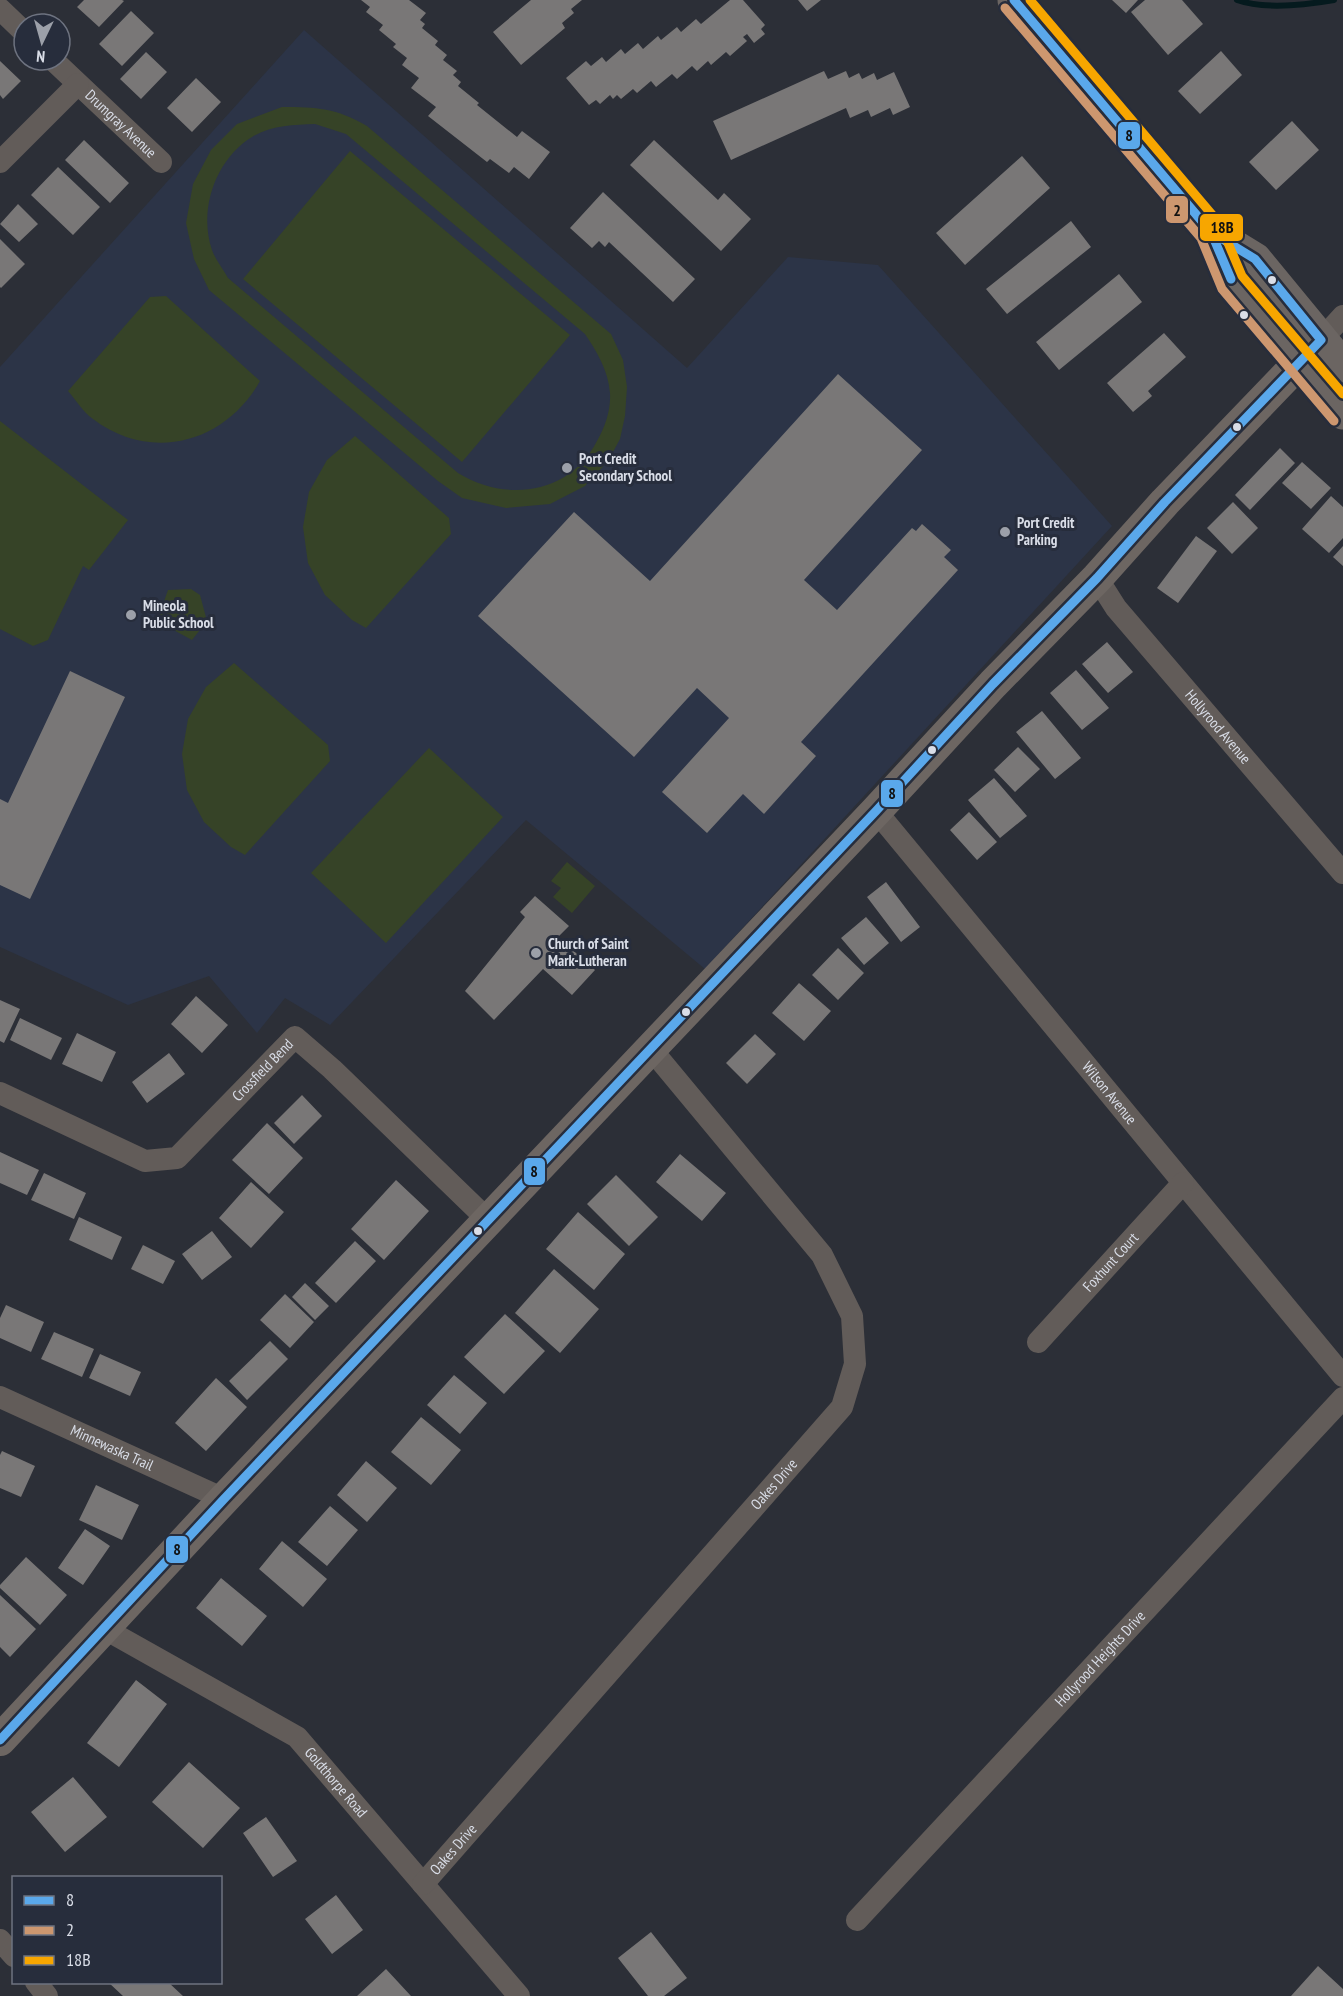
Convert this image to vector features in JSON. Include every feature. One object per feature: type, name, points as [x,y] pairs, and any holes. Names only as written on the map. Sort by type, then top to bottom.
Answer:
[{"type":"main road","points":[[1014,0],[1211,232],[1255,259],[1343,366]]},
{"type":"main road","points":[[1321,339],[1343,413]]},
{"type":"street","points":[[0,9],[12,20]]},
{"type":"street","name":"Drumgray Avenue","points":[[66,72],[161,162]]},
{"type":"street","points":[[0,162],[78,84]]},
{"type":"street","points":[[0,1740],[224,1499],[1321,339]]},
{"type":"street","name":"Hollyrood Avenue","points":[[1097,578],[1116,608],[1343,873]]},
{"type":"street","name":"Wilson Avenue","points":[[876,811],[1343,1376]]},
{"type":"street","name":"Crossfield Bend","points":[[0,1093],[145,1161],[177,1158],[295,1037],[332,1069],[489,1221]]},
{"type":"street","name":"Oakes Drive","points":[[423,1884],[842,1407],[855,1364],[852,1316],[822,1255],[651,1049]]},
{"type":"street","name":"Foxhunt Court","points":[[1038,1342],[1183,1183]]},
{"type":"street","name":"Minnewaska Trail","points":[[0,1397],[224,1499]]},
{"type":"street","name":"Hollyrood Heights Drive","points":[[857,1920],[1343,1398]]},
{"type":"street","name":"Goldthorpe Road","points":[[105,1629],[297,1737],[519,1996]]},
{"type":"street","points":[[0,1940],[12,1954]]},
{"type":"street","points":[[37,1984],[47,1996]]},
{"type":"shaded area","name":"Port Credit Secondary School","points":[[304,30],[687,368],[788,257],[878,265],[1112,526],[705,969],[526,820],[330,1025],[285,998],[257,1033],[209,976],[128,1005],[0,947],[0,367]]},
{"type":"green space","points":[[282,107],[294,107],[336,112],[367,126],[611,334],[623,360],[627,387],[625,416],[620,439],[608,461],[585,486],[550,504],[506,508],[462,498],[438,481],[209,290],[194,259],[186,223],[193,184],[211,150],[237,124]],"holes":[[[315,124],[346,134],[585,334],[604,369],[609,385],[610,406],[597,441],[585,459],[571,473],[536,488],[516,490],[497,488],[458,473],[228,278],[212,250],[207,218],[213,186],[229,158],[239,146],[252,137],[275,128]]]},
{"type":"green space","points":[[350,151],[570,335],[462,462],[243,279]]},
{"type":"green space","points":[[166,296],[260,381],[245,402],[227,419],[207,432],[185,440],[162,443],[139,440],[115,433],[93,419],[68,391],[150,297]]},
{"type":"green space","points":[[0,421],[128,520],[89,570],[83,566],[48,640],[33,646],[0,629]]},
{"type":"green space","points":[[355,436],[449,518],[451,534],[366,628],[352,620],[325,595],[308,563],[303,527],[309,492],[327,460]]},
{"type":"green space","points":[[191,589],[200,595],[207,621],[192,640],[157,621],[168,590]]},
{"type":"green space","points":[[234,663],[328,745],[330,761],[245,855],[231,847],[204,822],[187,790],[182,754],[188,719],[206,687]]},
{"type":"green space","points":[[429,748],[503,817],[386,943],[311,873]]},
{"type":"green space","points":[[567,862],[595,886],[572,913],[553,897],[561,888],[551,881]]},
{"type":"building","points":[[84,0],[124,1],[99,27],[77,7]]},
{"type":"building","points":[[361,0],[409,0],[426,13],[420,20],[425,24],[422,28],[438,41],[435,45],[447,55],[443,60],[457,71],[453,75],[461,82],[458,86],[479,103],[477,105],[517,137],[522,131],[550,152],[529,179],[514,167],[509,173],[490,159],[487,162],[428,116],[436,107],[411,88],[419,78],[402,65],[407,58],[393,47],[396,44],[379,30],[383,25],[366,12],[370,7]]},
{"type":"building","points":[[531,0],[582,0],[571,9],[574,13],[562,23],[565,28],[521,65],[493,32]]},
{"type":"building","points":[[730,0],[743,0],[765,25],[761,29],[765,34],[754,43],[747,34],[743,37],[747,41],[730,56],[726,52],[711,65],[708,61],[697,71],[692,66],[677,79],[672,74],[656,87],[651,81],[637,93],[633,89],[621,99],[617,95],[613,99],[610,95],[600,104],[596,100],[589,105],[566,78],[586,61],[591,66],[602,57],[606,62],[621,49],[625,54],[638,43],[643,49],[658,36],[661,40],[677,27],[681,32],[696,19],[701,24]]},
{"type":"building","points":[[798,0],[821,0],[807,11]]},
{"type":"building","points":[[1112,0],[1138,0],[1126,13]]},
{"type":"building","points":[[1145,0],[1182,0],[1203,24],[1168,55],[1131,12]]},
{"type":"building","points":[[131,11],[154,33],[122,66],[99,44]]},
{"type":"building","points":[[1221,51],[1242,75],[1200,114],[1178,91]]},
{"type":"building","points":[[146,52],[167,72],[141,99],[120,79]]},
{"type":"building","points":[[0,61],[21,81],[3,99],[0,95]]},
{"type":"building","points":[[824,71],[828,79],[846,71],[849,78],[859,73],[862,79],[874,73],[877,80],[894,72],[910,107],[893,115],[890,108],[871,117],[868,110],[850,118],[846,108],[731,160],[713,121]]},
{"type":"building","points":[[196,78],[221,102],[192,132],[167,108]]},
{"type":"building","points":[[1292,121],[1319,150],[1276,190],[1249,162]]},
{"type":"building","points":[[84,140],[129,183],[110,203],[65,160]]},
{"type":"building","points":[[654,140],[718,200],[724,193],[751,219],[721,251],[630,165]]},
{"type":"building","points":[[1022,156],[1050,188],[965,265],[936,233]]},
{"type":"building","points":[[58,167],[100,207],[73,235],[31,195]]},
{"type":"building","points":[[603,192],[695,279],[673,302],[609,242],[605,247],[599,241],[592,248],[570,228]]},
{"type":"building","points":[[18,204],[38,224],[19,242],[0,224]]},
{"type":"building","points":[[1071,221],[1091,247],[1007,314],[986,289]]},
{"type":"building","points":[[0,239],[25,264],[1,288],[0,287]]},
{"type":"building","points":[[1119,274],[1142,302],[1059,370],[1036,342]]},
{"type":"building","points":[[1164,333],[1186,357],[1148,391],[1152,396],[1133,412],[1107,383]]},
{"type":"building","points":[[838,374],[922,450],[804,580],[837,610],[912,528],[916,531],[922,524],[951,550],[944,557],[958,570],[801,742],[816,756],[764,814],[743,794],[707,833],[662,792],[729,718],[697,688],[634,757],[478,616],[574,512],[650,581]]},
{"type":"building","points":[[1280,448],[1295,463],[1250,510],[1235,495]]},
{"type":"building","points":[[1302,462],[1331,488],[1311,509],[1282,483]]},
{"type":"building","points":[[1331,496],[1343,507],[1343,538],[1329,553],[1302,529]]},
{"type":"building","points":[[1233,502],[1258,528],[1232,554],[1207,528]]},
{"type":"building","points":[[1196,536],[1217,551],[1178,603],[1157,588]]},
{"type":"building","points":[[1343,546],[1343,566],[1333,557]]},
{"type":"building","points":[[1107,642],[1133,672],[1108,693],[1082,664]]},
{"type":"building","points":[[1076,670],[1109,708],[1082,730],[1050,693]]},
{"type":"building","points":[[70,671],[125,697],[30,899],[0,885],[0,799],[8,803]]},
{"type":"building","points":[[1042,711],[1081,758],[1055,779],[1016,732]]},
{"type":"building","points":[[1018,747],[1040,769],[1015,792],[994,770]]},
{"type":"building","points":[[994,778],[1027,816],[1000,838],[968,800]]},
{"type":"building","points":[[969,812],[997,842],[977,860],[950,830]]},
{"type":"building","points":[[886,882],[920,927],[901,942],[867,897]]},
{"type":"building","name":"Church of Saint Mark-Lutheran","points":[[535,896],[569,926],[558,937],[595,970],[572,995],[543,969],[494,1020],[465,991],[525,917],[520,912]]},
{"type":"building","points":[[866,917],[889,943],[864,965],[841,938]]},
{"type":"building","points":[[838,948],[864,973],[838,1000],[812,975]]},
{"type":"building","points":[[799,983],[831,1011],[804,1041],[772,1013]]},
{"type":"building","points":[[196,996],[228,1025],[202,1053],[171,1024]]},
{"type":"building","points":[[0,1000],[20,1009],[4,1043],[0,1041]]},
{"type":"building","points":[[20,1018],[62,1038],[51,1060],[10,1040]]},
{"type":"building","points":[[77,1033],[116,1052],[102,1082],[62,1064]]},
{"type":"building","points":[[755,1034],[776,1054],[747,1084],[726,1063]]},
{"type":"building","points":[[169,1053],[185,1074],[147,1103],[132,1082]]},
{"type":"building","points":[[302,1095],[322,1116],[294,1144],[274,1123]]},
{"type":"building","points":[[267,1123],[303,1158],[269,1194],[232,1160]]},
{"type":"building","points":[[0,1152],[39,1170],[27,1195],[0,1183]]},
{"type":"building","points":[[680,1154],[726,1193],[702,1221],[656,1182]]},
{"type":"building","points":[[44,1173],[86,1193],[74,1219],[31,1200]]},
{"type":"building","points":[[616,1175],[658,1217],[629,1246],[587,1204]]},
{"type":"building","points":[[396,1180],[429,1211],[384,1260],[351,1229]]},
{"type":"building","points":[[251,1182],[284,1212],[251,1248],[219,1218]]},
{"type":"building","points":[[578,1212],[625,1254],[594,1290],[546,1249]]},
{"type":"building","points":[[79,1217],[122,1237],[112,1260],[69,1240]]},
{"type":"building","points":[[212,1231],[232,1257],[202,1280],[182,1254]]},
{"type":"building","points":[[355,1241],[376,1261],[336,1303],[315,1283]]},
{"type":"building","points":[[143,1245],[175,1261],[163,1284],[131,1269]]},
{"type":"building","points":[[554,1269],[599,1309],[560,1353],[515,1313]]},
{"type":"building","points":[[305,1283],[329,1306],[315,1320],[292,1297]]},
{"type":"building","points":[[285,1294],[314,1322],[290,1348],[260,1320]]},
{"type":"building","points":[[6,1305],[44,1322],[31,1352],[0,1338],[0,1318]]},
{"type":"building","points":[[505,1314],[545,1351],[504,1394],[464,1357]]},
{"type":"building","points":[[54,1332],[94,1349],[82,1377],[41,1359]]},
{"type":"building","points":[[270,1341],[288,1359],[247,1400],[229,1381]]},
{"type":"building","points":[[100,1354],[141,1372],[130,1396],[89,1378]]},
{"type":"building","points":[[454,1375],[487,1403],[460,1434],[427,1405]]},
{"type":"building","points":[[216,1378],[247,1407],[206,1451],[175,1423]]},
{"type":"building","points":[[421,1417],[461,1450],[431,1485],[391,1452]]},
{"type":"building","points":[[2,1451],[35,1466],[21,1497],[0,1488]]},
{"type":"building","points":[[366,1461],[397,1488],[367,1522],[337,1495]]},
{"type":"building","points":[[96,1485],[139,1505],[122,1540],[79,1520]]},
{"type":"building","points":[[330,1506],[358,1530],[327,1566],[298,1542]]},
{"type":"building","points":[[85,1529],[110,1546],[83,1585],[58,1568]]},
{"type":"building","points":[[282,1541],[327,1579],[303,1607],[259,1569]]},
{"type":"building","points":[[26,1557],[67,1595],[40,1625],[0,1588],[0,1585]]},
{"type":"building","points":[[221,1578],[267,1616],[242,1646],[196,1608]]},
{"type":"building","points":[[0,1595],[36,1629],[10,1657],[0,1647]]},
{"type":"building","points":[[136,1680],[167,1704],[119,1767],[87,1743]]},
{"type":"building","points":[[189,1762],[240,1808],[203,1848],[152,1802]]},
{"type":"building","points":[[73,1777],[107,1817],[65,1852],[31,1812]]},
{"type":"building","points":[[266,1817],[297,1861],[273,1877],[243,1833]]},
{"type":"building","points":[[336,1895],[363,1930],[332,1954],[305,1919]]},
{"type":"building","points":[[651,1932],[687,1978],[664,1996],[648,1996],[618,1958]]},
{"type":"building","points":[[1318,1966],[1343,1989],[1343,1996],[1291,1996]]},
{"type":"building","points":[[386,1969],[411,1996],[357,1996]]},
{"type":"building","points":[[110,1984],[170,1984],[183,1996],[123,1996]]},
{"type":"waterway","points":[[1237,0],[1272,6],[1334,0]]},
{"type":"transit line","name":"8","points":[[1014,0],[1211,232],[1231,279]]},
{"type":"transit line","name":"18B","points":[[1030,0],[1220,224],[1242,276],[1343,394]]},
{"type":"transit line","name":"2","points":[[1005,8],[1201,238],[1222,289],[1334,421]]},
{"type":"transit line","name":"8","points":[[0,1740],[224,1499],[876,811],[993,684],[1097,578],[1165,502],[1321,340],[1255,259],[1211,232]]},
{"type":"place","name":"Port Credit Secondary School","points":[[567,468]]},
{"type":"place","name":"Port Credit Parking","points":[[1005,532]]},
{"type":"place","name":"Mineola Public School","points":[[131,615]]},
{"type":"place","name":"Church of Saint Mark-Lutheran","points":[[536,953]]}]
